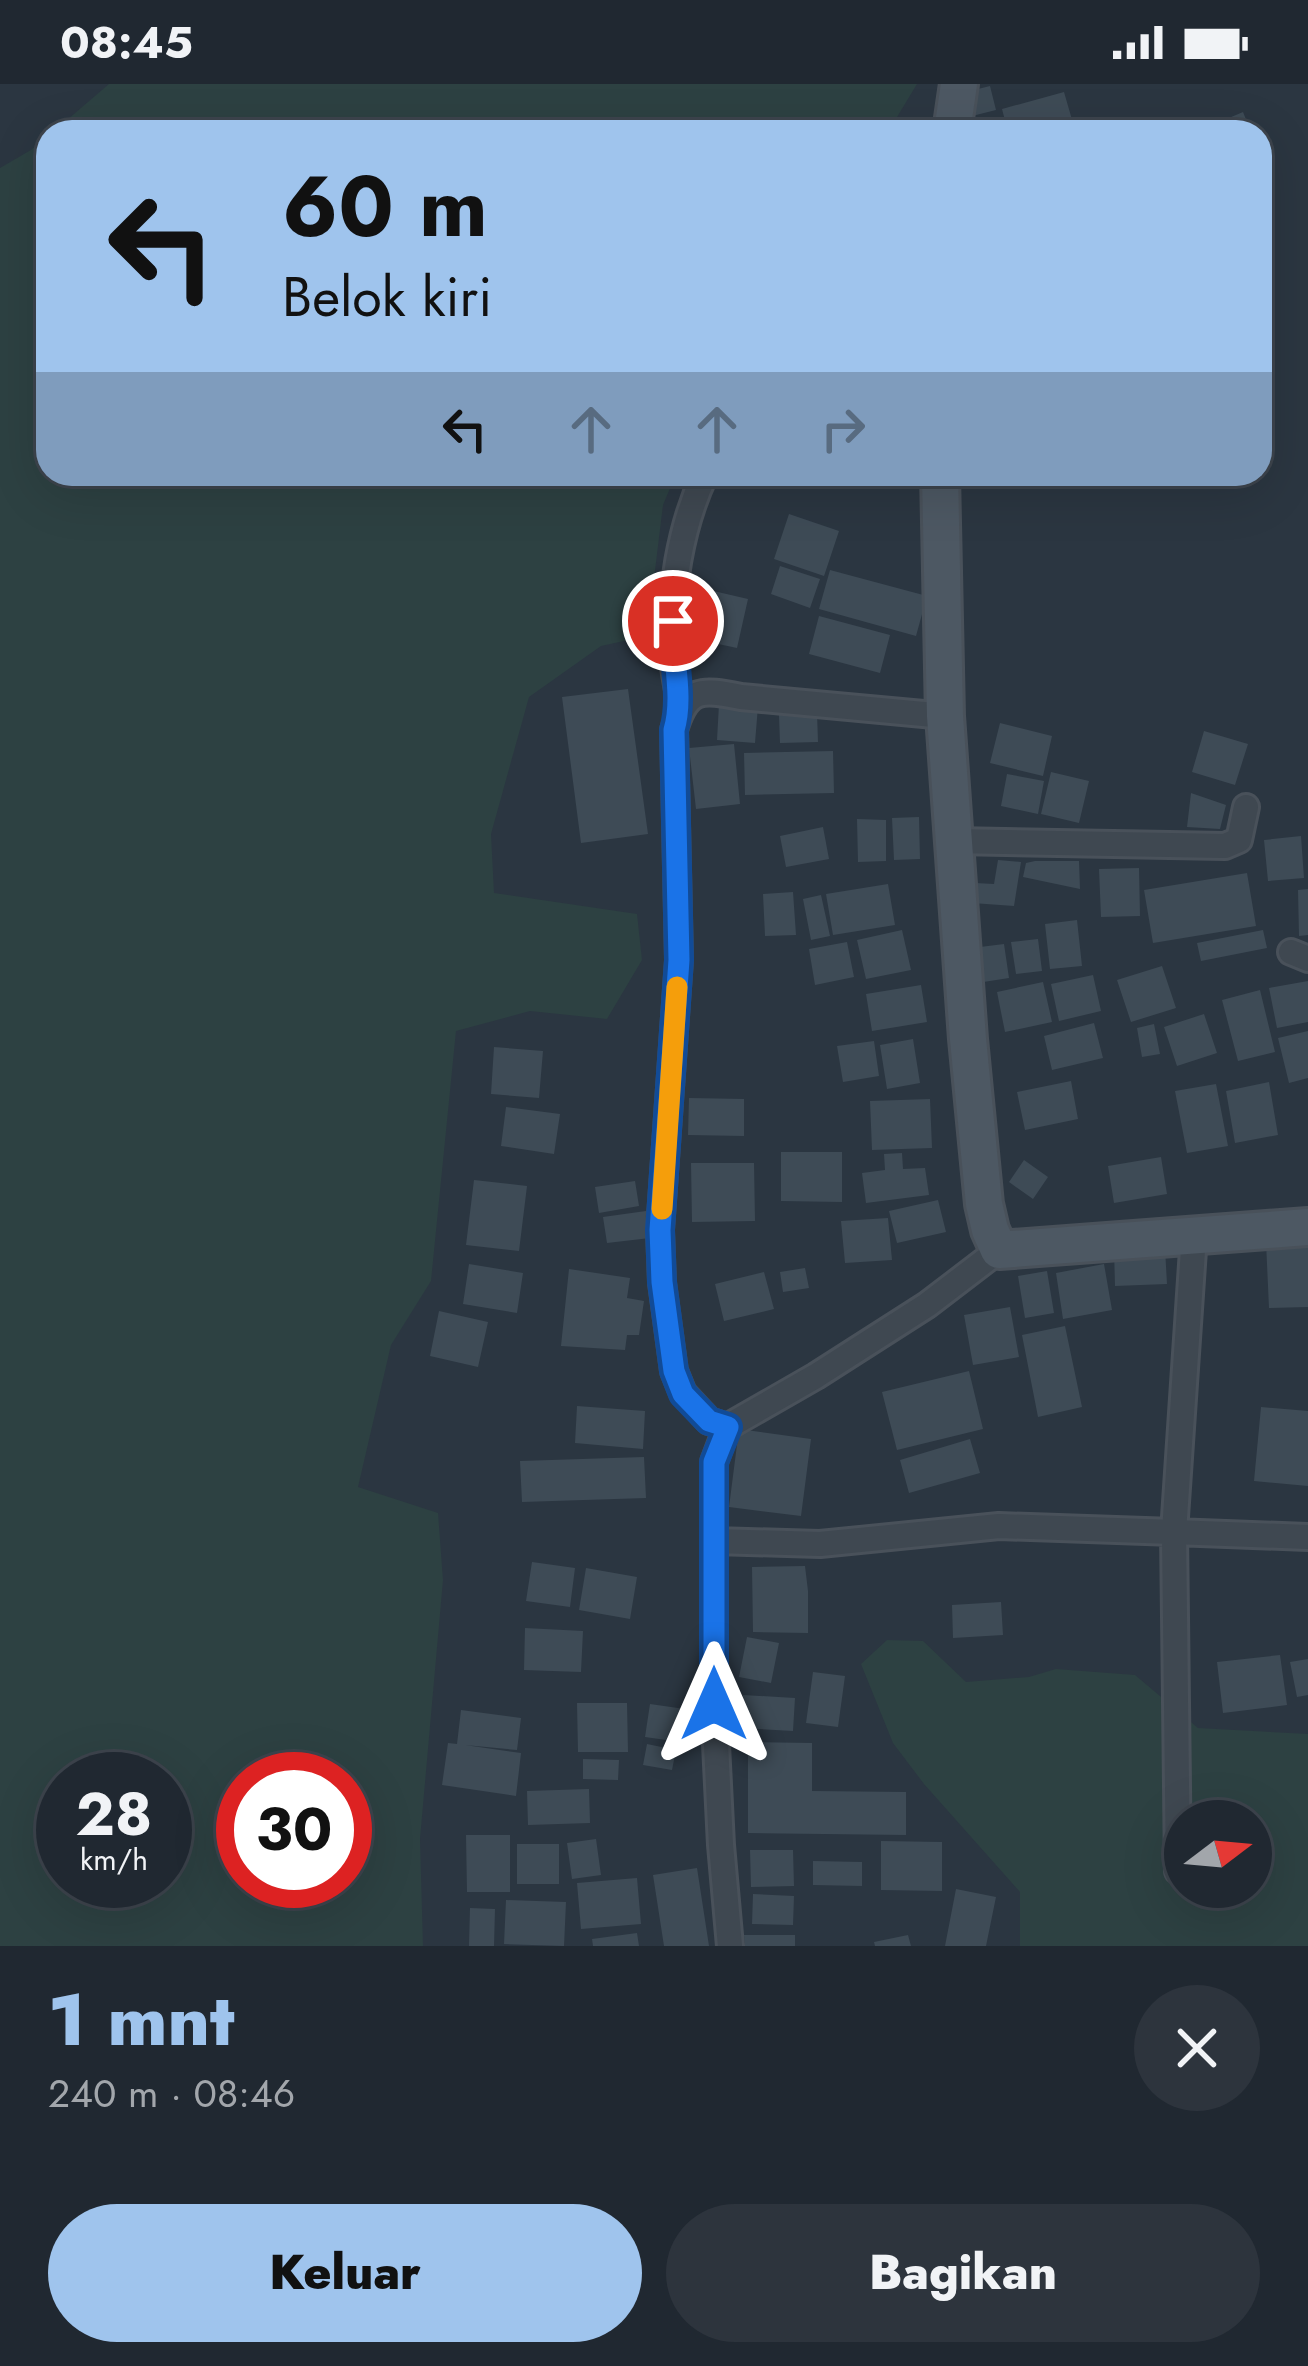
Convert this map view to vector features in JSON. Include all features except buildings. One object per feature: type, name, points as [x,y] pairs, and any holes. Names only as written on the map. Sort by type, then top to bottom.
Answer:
[{"type":"main road","points":[[954,120],[959,84]]},
{"type":"main road","points":[[940,486],[945,716],[968,1039],[985,1204],[999,1250],[1308,1227]]},
{"type":"street","points":[[681,706],[672,654],[678,564],[699,486]]},
{"type":"street","points":[[728,1427],[709,1421],[683,1394],[674,1371],[662,1282],[660,1230],[679,960],[674,730],[681,706],[691,695],[710,691],[945,716]]},
{"type":"street","points":[[954,841],[1225,846],[1239,840],[1246,807]]},
{"type":"street","points":[[1177,1800],[1174,1532],[1194,1235]]},
{"type":"street","points":[[730,1946],[714,1704],[714,1462],[728,1427],[927,1305],[999,1250]]},
{"type":"street","points":[[715,1541],[820,1544],[999,1526],[1308,1537]]},
{"type":"green space","points":[[109,84],[917,84],[895,120],[67,120]]},
{"type":"green space","points":[[36,146],[36,486],[671,486],[663,505],[647,636],[601,646],[529,697],[491,834],[494,893],[637,914],[642,960],[607,1019],[530,1011],[456,1031],[431,1281],[391,1345],[358,1487],[438,1513],[443,1580],[420,1839],[423,1946],[0,1946],[0,168]]},
{"type":"green space","points":[[887,1640],[923,1641],[966,1682],[1029,1677],[1056,1669],[1135,1675],[1198,1728],[1308,1734],[1308,1946],[1020,1946],[1020,1892],[893,1743],[861,1664]]},
{"type":"slow traffic","points":[[662,1209],[677,987]]},
{"type":"route","points":[[673,621],[672,654],[681,706],[674,730],[679,960],[660,1230],[674,1371],[695,1409],[709,1421],[728,1427],[714,1462],[714,1704]]}]
